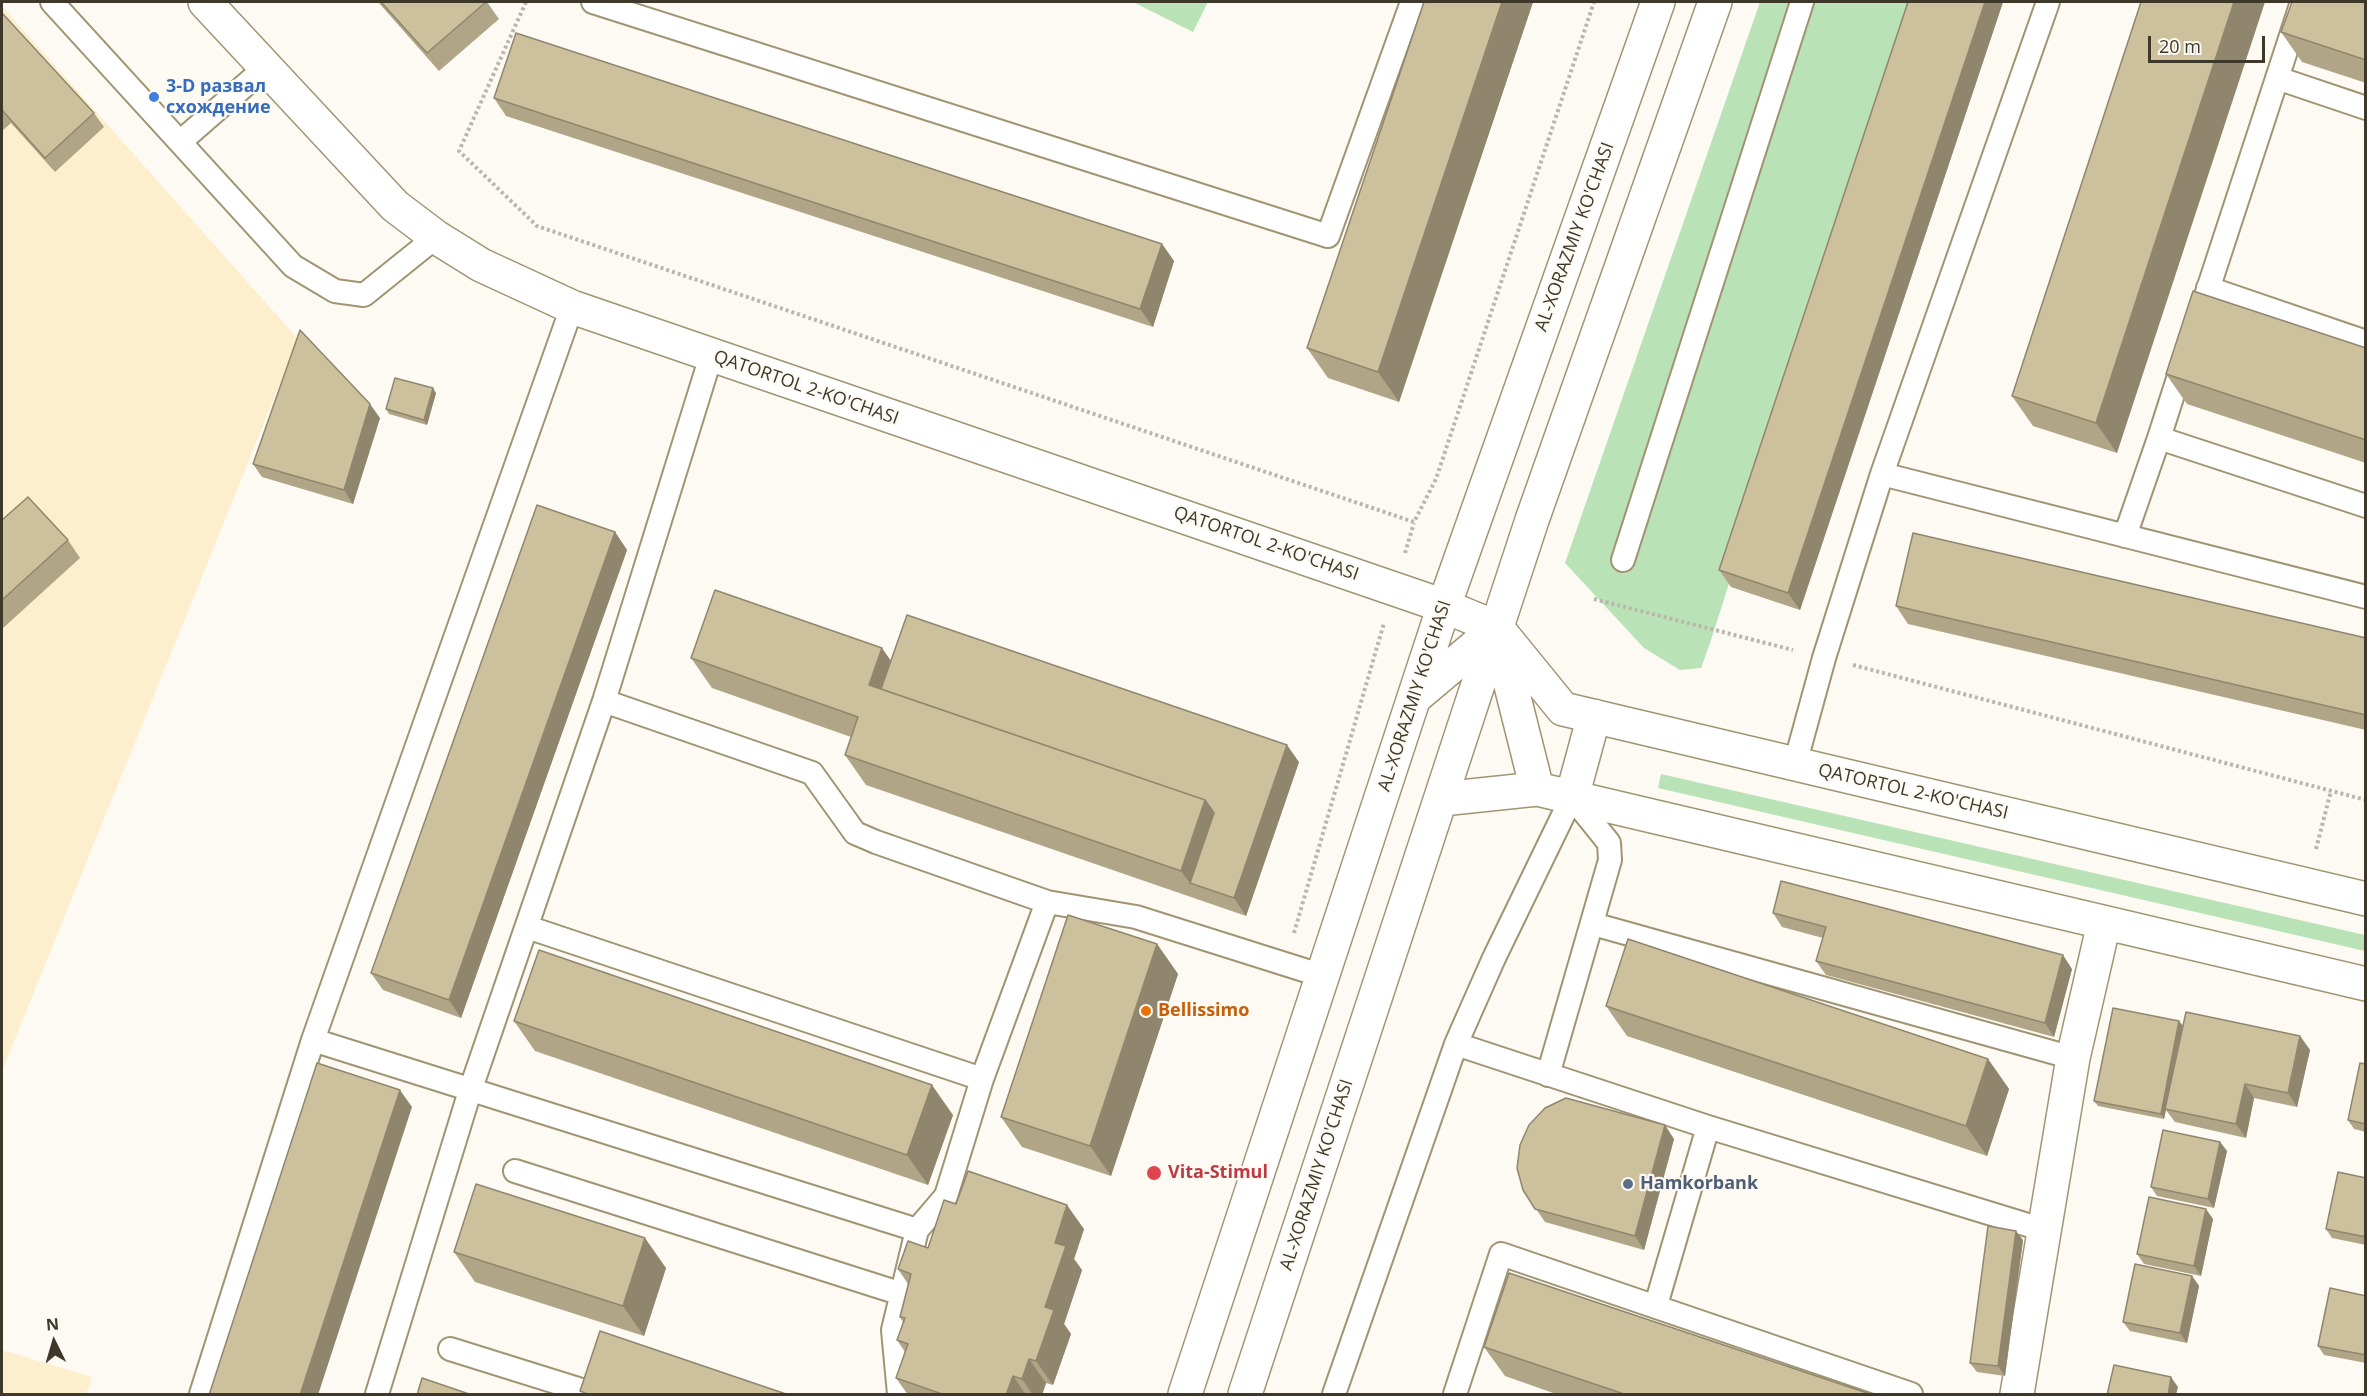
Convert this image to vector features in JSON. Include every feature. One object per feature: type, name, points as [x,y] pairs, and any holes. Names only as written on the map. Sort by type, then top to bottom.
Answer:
[{"type":"main road","name":"QATORTOL 2-KO'CHASI","points":[[205,2],[395,206],[436,237],[481,265],[572,307],[1444,606],[1497,628],[1563,709],[2366,899]]},
{"type":"main road","name":"AL-XORAZMIY KO'CHASI","points":[[1185,1395],[1444,606],[1658,2]]},
{"type":"main road","name":"AL-XORAZMIY KO'CHASI","points":[[1245,1395],[1536,509],[1715,2]]},
{"type":"main road","points":[[1414,698],[1497,628],[1537,789]]},
{"type":"main road","points":[[1572,797],[1594,716]]},
{"type":"main road","points":[[1442,799],[1537,789],[2366,984]]},
{"type":"main road","points":[[2017,1395],[2073,1058],[2104,923]]},
{"type":"lane","points":[[52,2],[294,266],[335,291],[364,295],[436,237]]},
{"type":"lane","points":[[593,2],[1328,236],[1412,2]]},
{"type":"lane","points":[[1623,560],[1802,2]]},
{"type":"lane","points":[[1796,764],[1824,658],[1882,474],[2048,2]]},
{"type":"lane","points":[[2125,536],[2302,2]]},
{"type":"lane","points":[[180,142],[266,67]]},
{"type":"lane","points":[[2277,78],[2366,108]]},
{"type":"lane","points":[[2208,288],[2366,342]]},
{"type":"lane","points":[[201,1395],[313,1040],[572,307]]},
{"type":"lane","points":[[377,1395],[470,1091],[604,701],[711,356]]},
{"type":"lane","points":[[2159,438],[2366,506]]},
{"type":"lane","points":[[1882,474],[2366,597]]},
{"type":"lane","points":[[604,701],[812,773],[855,832],[876,842],[1047,902],[1136,917],[1307,971],[1324,973]]},
{"type":"lane","points":[[1334,1395],[1456,1044],[1494,958],[1572,797],[1609,843],[1610,860],[1548,1076]]},
{"type":"lane","points":[[899,1395],[893,1330],[917,1230],[946,1196],[982,1079],[1047,902]]},
{"type":"lane","points":[[1593,924],[2073,1058]]},
{"type":"lane","points":[[527,927],[982,1079]]},
{"type":"lane","points":[[313,1040],[917,1230]]},
{"type":"lane","points":[[1456,1044],[1708,1127],[2044,1230]]},
{"type":"lane","points":[[1656,1305],[1708,1127]]},
{"type":"lane","points":[[515,1171],[902,1294]]},
{"type":"lane","points":[[1455,1395],[1501,1254],[1656,1305],[1911,1395]]},
{"type":"lane","points":[[450,1349],[578,1389],[586,1395]]},
{"type":"path","points":[[526,2],[459,151],[537,226],[1414,522]]},
{"type":"path","points":[[1285,964],[1414,522],[1436,479],[1594,2]]},
{"type":"path","points":[[1594,599],[2366,800]]},
{"type":"path","points":[[2306,885],[2331,791]]},
{"type":"shaded area","points":[[2,6],[298,339],[2,1071]]},
{"type":"shaded area","points":[[2,1350],[92,1377],[86,1394],[2,1394]]},
{"type":"green space","points":[[1133,2],[1208,2],[1193,32]]},
{"type":"green space","points":[[1760,2],[1915,2],[1710,643],[1701,668],[1680,670],[1644,648],[1565,563]]},
{"type":"green space","points":[[1661,774],[2365,935],[2365,951],[1658,788]]},
{"type":"building","points":[[381,2],[486,2],[427,53]]},
{"type":"building","points":[[1424,2],[1502,2],[1378,372],[1307,348]]},
{"type":"building","points":[[1908,2],[1985,2],[1788,593],[1719,570]]},
{"type":"building","points":[[2141,2],[2234,2],[2096,423],[2012,396]]},
{"type":"building","points":[[2292,2],[2366,2],[2366,60],[2281,32]]},
{"type":"building","points":[[2,13],[94,113],[45,158],[2,110]]},
{"type":"building","points":[[516,33],[1162,244],[1140,309],[494,98]]},
{"type":"building","points":[[2193,291],[2366,348],[2366,440],[2166,374]]},
{"type":"building","points":[[300,330],[370,404],[344,490],[253,464]]},
{"type":"building","points":[[395,378],[433,388],[424,420],[386,409]]},
{"type":"building","points":[[28,497],[68,540],[2,600],[2,520]]},
{"type":"building","points":[[537,505],[615,532],[449,1000],[371,973]]},
{"type":"building","points":[[1913,533],[2366,638],[2366,715],[1896,606]]},
{"type":"building","points":[[715,590],[882,648],[869,685],[1205,800],[1181,871],[845,755],[858,717],[691,658]]},
{"type":"building","points":[[907,615],[1287,745],[1234,898],[1190,883],[1214,813],[1205,800],[881,689]]},
{"type":"building","points":[[1781,881],[2063,955],[2045,1023],[1816,961],[1826,927],[1773,913]]},
{"type":"building","points":[[1068,915],[1157,944],[1090,1146],[1001,1117]]},
{"type":"building","points":[[1628,939],[1988,1059],[1966,1126],[1606,1006]]},
{"type":"building","points":[[539,950],[932,1085],[907,1155],[514,1021]]},
{"type":"building","points":[[2113,1008],[2179,1021],[2161,1114],[2094,1101]]},
{"type":"building","points":[[2186,1012],[2300,1036],[2288,1093],[2245,1084],[2236,1124],[2165,1109]]},
{"type":"building","points":[[317,1063],[400,1090],[300,1395],[209,1395]]},
{"type":"building","points":[[2360,1063],[2366,1064],[2366,1124],[2348,1120]]},
{"type":"building","points":[[1566,1098],[1665,1125],[1635,1236],[1535,1209],[1523,1190],[1517,1168],[1520,1145],[1529,1125],[1545,1108]]},
{"type":"building","points":[[2163,1130],[2220,1142],[2208,1199],[2151,1187]]},
{"type":"building","points":[[968,1171],[1067,1205],[1055,1243],[1066,1246],[1045,1307],[1054,1310],[1036,1361],[1029,1359],[1022,1379],[1013,1376],[1006,1395],[945,1395],[896,1378],[908,1344],[897,1340],[905,1318],[900,1317],[911,1274],[898,1269],[908,1241],[928,1248],[944,1200],[956,1204]]},
{"type":"building","points":[[2338,1172],[2366,1178],[2366,1237],[2326,1229]]},
{"type":"building","points":[[476,1184],[645,1238],[623,1306],[454,1252]]},
{"type":"building","points":[[2149,1197],[2206,1209],[2194,1266],[2137,1254]]},
{"type":"building","points":[[1988,1226],[2016,1231],[1998,1366],[1970,1363]]},
{"type":"building","points":[[2135,1264],[2192,1276],[2180,1333],[2123,1322]]},
{"type":"building","points":[[1509,1273],[1873,1395],[1627,1395],[1484,1347]]},
{"type":"building","points":[[2330,1288],[2366,1296],[2366,1355],[2318,1346]]},
{"type":"building","points":[[600,1331],[789,1395],[590,1395],[580,1391]]},
{"type":"building","points":[[2114,1365],[2171,1377],[2168,1395],[2107,1395]]},
{"type":"building","points":[[422,1378],[472,1395],[417,1395]]},
{"type":"place","name":"3-D развал схождение","points":[[154,97]]},
{"type":"place","name":"Bellissimo","points":[[1146,1011]]},
{"type":"place","name":"Vita-Stimul","points":[[1154,1173]]},
{"type":"place","name":"Hamkorbank","points":[[1628,1184]]}]
